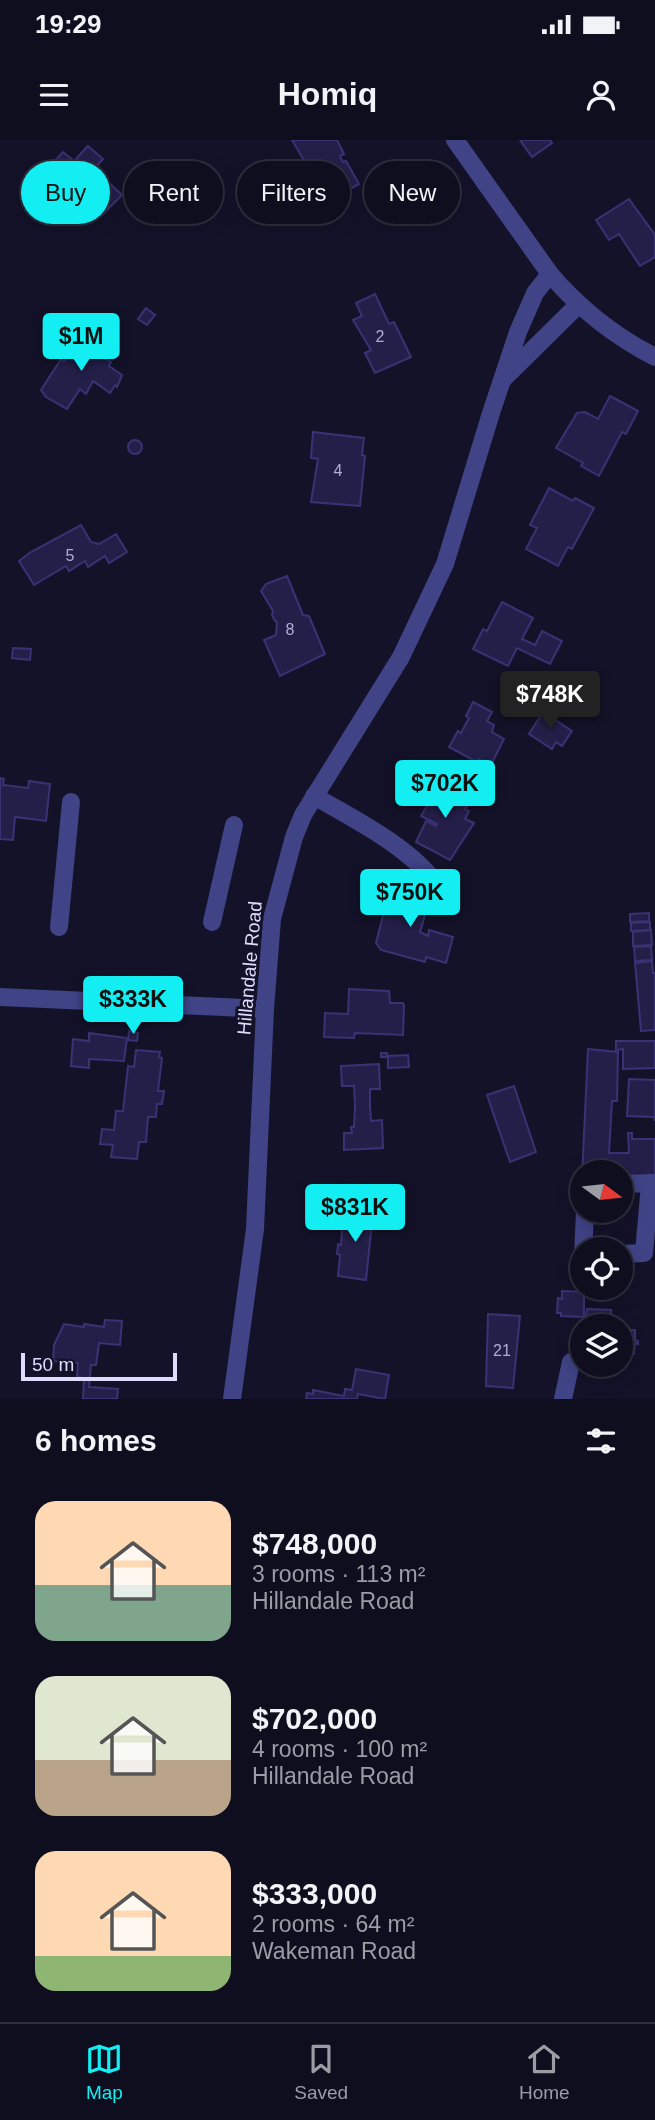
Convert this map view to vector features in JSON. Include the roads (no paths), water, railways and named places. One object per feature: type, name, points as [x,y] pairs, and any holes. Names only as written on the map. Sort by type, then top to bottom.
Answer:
[{"type":"street","points":[[455,140],[550,274],[578,305],[606,327],[655,358]]},
{"type":"street","name":"Hillandale Road","points":[[232,1399],[255,1229],[265,1009],[272,919],[278,892],[294,837],[314,796],[401,657],[445,564],[502,380],[530,303],[550,274]]},
{"type":"street","name":"Hillandale Road","points":[[502,380],[578,305]]},
{"type":"street","points":[[314,796],[387,840],[431,876],[438,885]]},
{"type":"street","points":[[60,927],[71,802]]},
{"type":"street","points":[[212,922],[234,825]]},
{"type":"street","points":[[0,997],[265,1009]]},
{"type":"street","points":[[633,1253],[644,1253],[653,1183],[634,1184]]},
{"type":"street","points":[[563,1399],[570,1367]]}]
